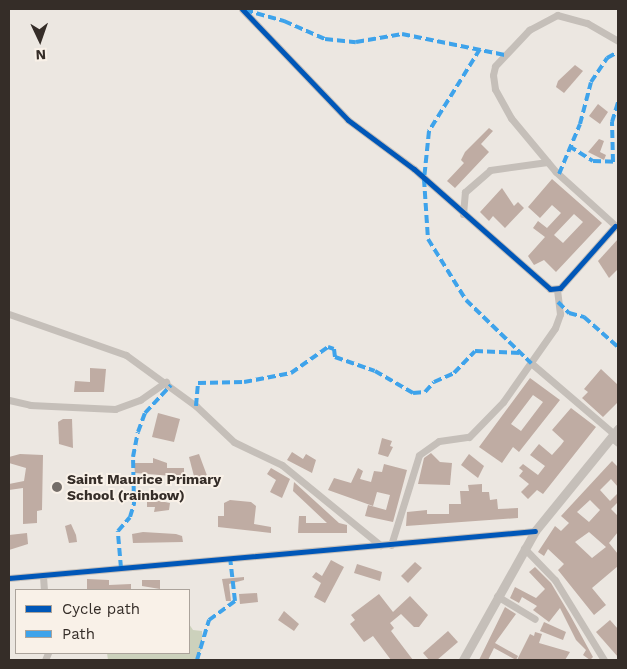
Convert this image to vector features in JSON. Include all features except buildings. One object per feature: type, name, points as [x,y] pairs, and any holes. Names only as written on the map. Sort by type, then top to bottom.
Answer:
[{"type":"street","points":[[242,9],[348,120],[414,169],[462,214],[550,289],[557,289]]},
{"type":"street","points":[[392,545],[419,455],[440,441],[474,434],[531,362],[558,322],[557,289],[617,227],[547,162],[501,102],[495,89],[495,66],[529,30],[557,15],[587,23],[618,41]]},
{"type":"street","points":[[462,214],[465,192],[490,170],[547,162]]},
{"type":"street","points":[[9,314],[115,349],[166,382],[222,434],[282,464],[380,545]]},
{"type":"street","points":[[463,660],[497,596],[535,531],[616,436],[531,362]]},
{"type":"street","points":[[9,400],[30,405],[115,409],[140,400],[166,382]]},
{"type":"street","points":[[9,578],[535,531]]},
{"type":"street","points":[[524,548],[555,580],[604,660]]},
{"type":"street","points":[[43,576],[44,589]]},
{"type":"street","points":[[497,596],[535,619]]},
{"type":"green space","points":[[190,626],[193,630],[202,631],[202,649],[195,660],[108,660],[107,654],[190,654]]},
{"type":"marked path","points":[[245,10],[284,21],[325,39],[356,42],[402,34],[505,55]]},
{"type":"marked path","points":[[480,49],[429,131],[424,179],[428,239],[466,300],[531,363]]},
{"type":"marked path","points":[[559,174],[580,124],[591,82],[607,58],[618,52]]},
{"type":"marked path","points":[[613,162],[612,122],[618,102]]},
{"type":"marked path","points":[[569,146],[593,161],[617,162]]},
{"type":"marked path","points":[[558,302],[569,313],[584,317],[618,347]]},
{"type":"marked path","points":[[196,406],[198,383],[244,382],[291,373],[328,347],[334,349],[335,357],[375,371],[413,393],[425,392],[434,382],[454,373],[475,351],[521,353]]},
{"type":"marked path","points":[[121,568],[118,531],[130,517],[134,504],[133,457],[138,432],[145,413],[171,385]]},
{"type":"marked path","points":[[197,660],[209,620],[235,601],[230,557]]},
{"type":"cycle path","points":[[242,9],[348,120],[414,169],[550,289],[560,288],[615,226]]},
{"type":"cycle path","points":[[9,578],[535,531]]},
{"type":"place","name":"Saint Maurice Primary School (rainbow)","points":[[57,487]]}]
